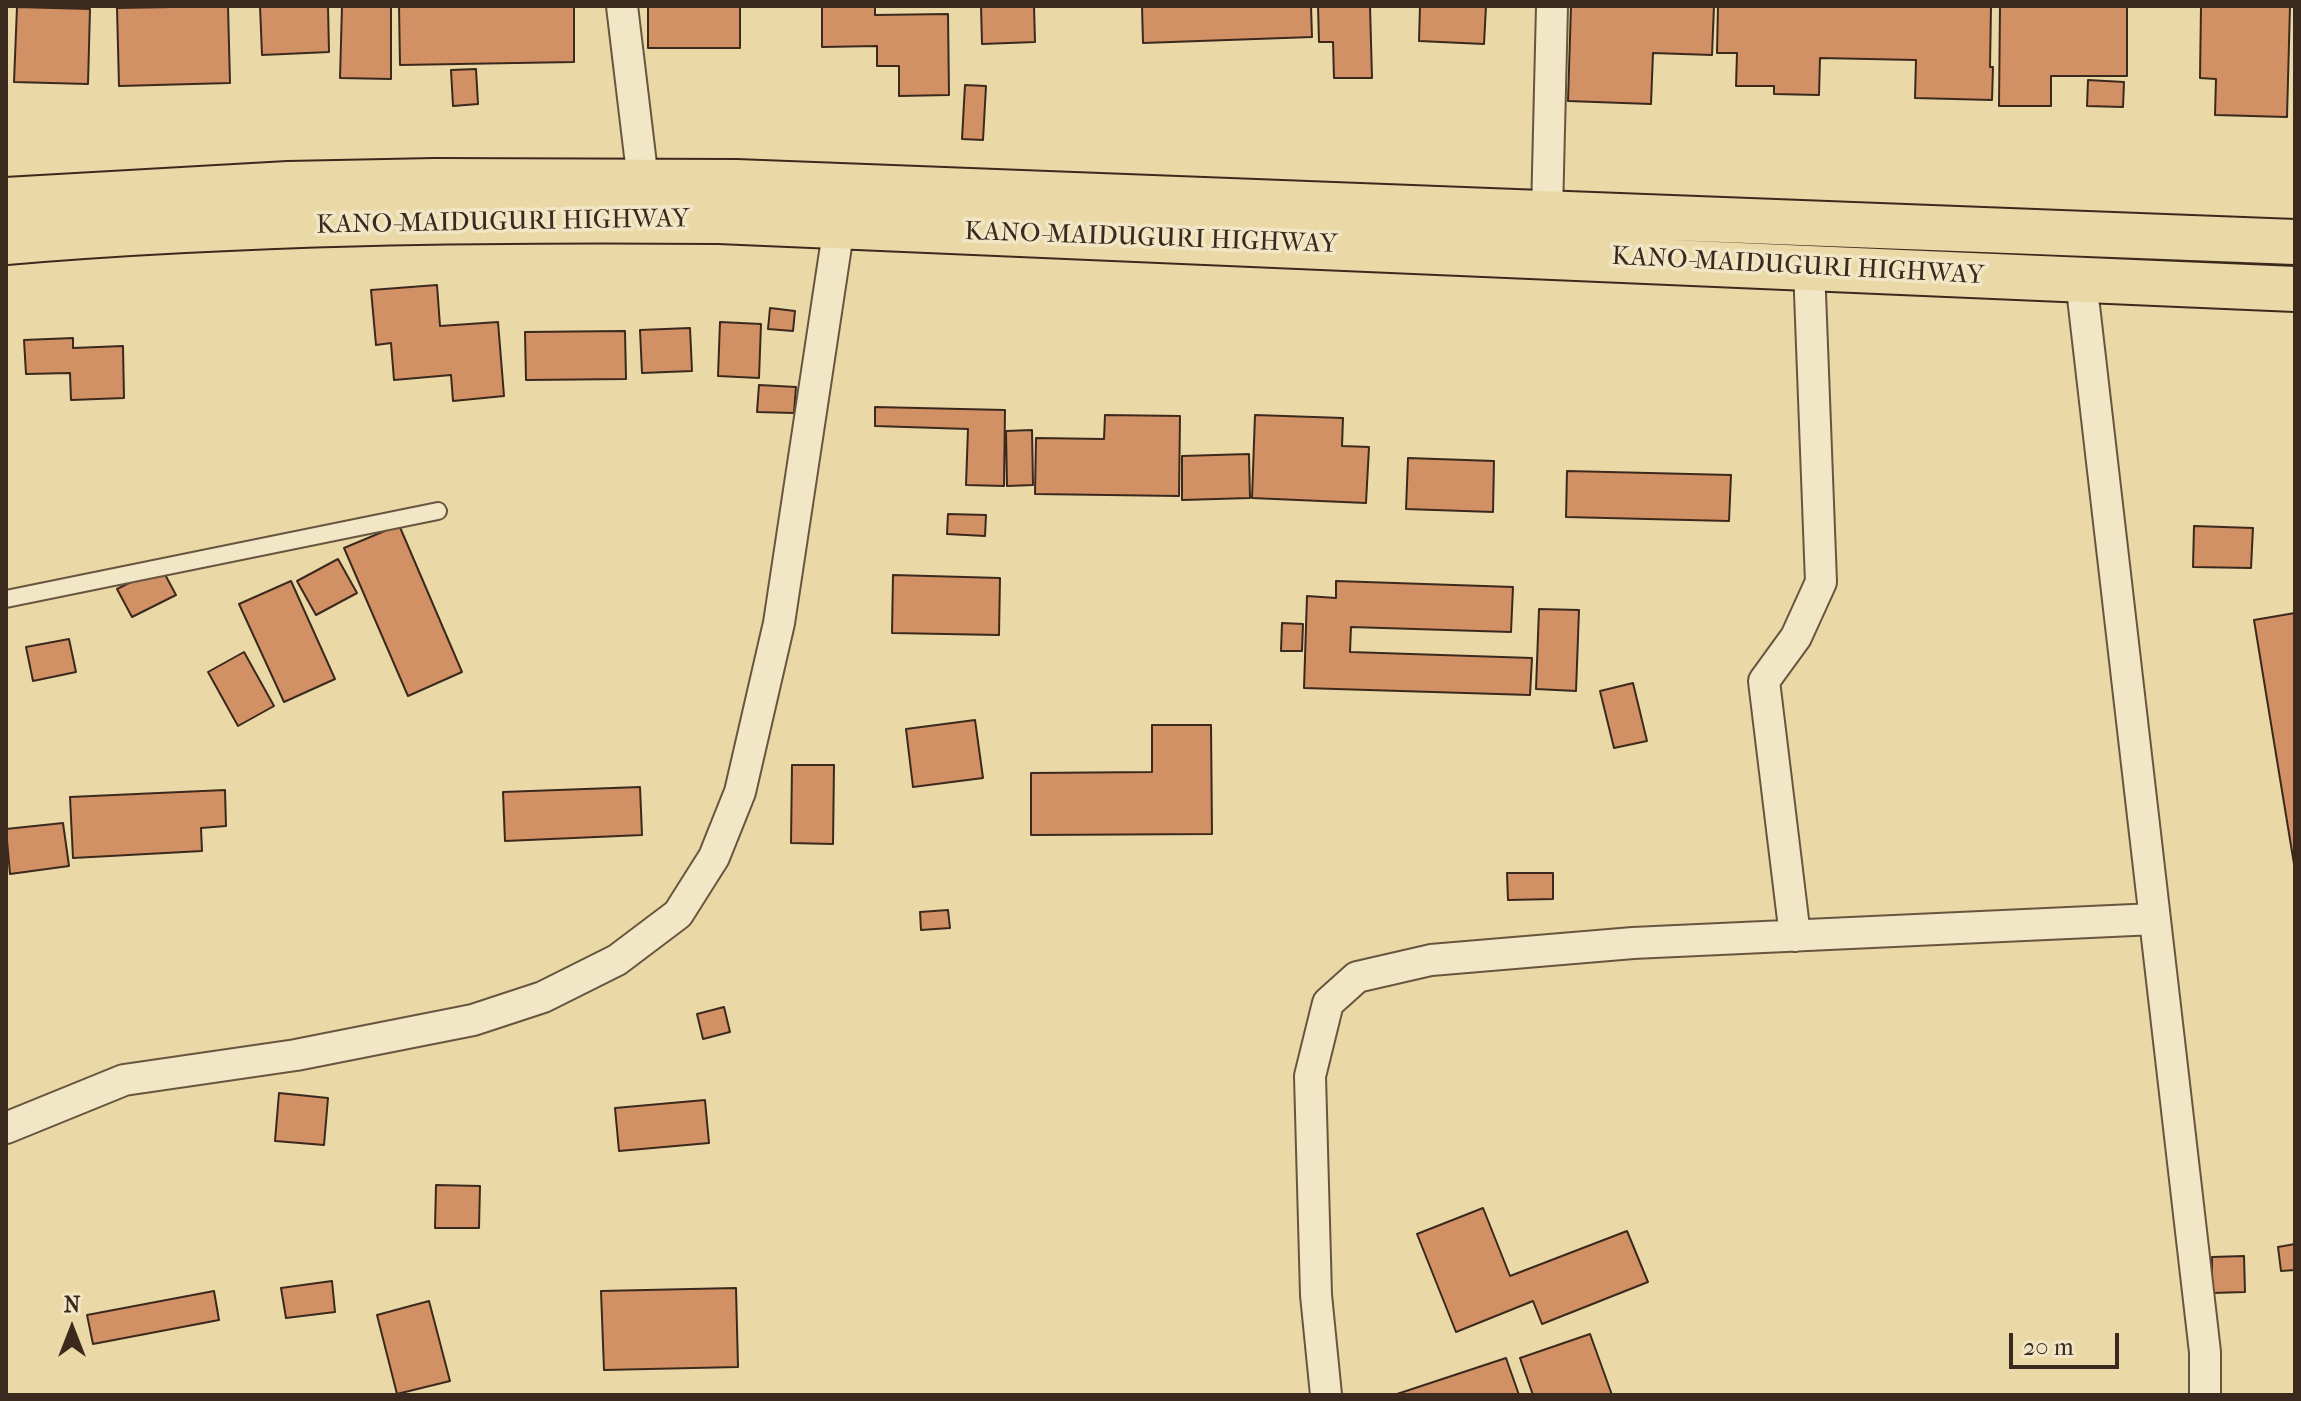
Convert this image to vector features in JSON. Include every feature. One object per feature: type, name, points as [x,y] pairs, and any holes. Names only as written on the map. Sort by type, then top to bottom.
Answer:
[{"type":"highway","name":"KANO-MAIDUGURI HIGHWAY","points":[[6,200],[288,184],[434,181],[643,201],[839,226],[2295,289]]},
{"type":"highway","name":"KANO-MAIDUGURI HIGHWAY","points":[[6,242],[124,232],[495,221],[643,201],[736,182],[2295,242]]},
{"type":"street","points":[[622,6],[643,201]]},
{"type":"street","points":[[1547,213],[1552,6]]},
{"type":"street","points":[[6,1128],[124,1080],[296,1055],[473,1020],[543,997],[617,960],[678,914],[714,857],[740,792],[779,623],[839,226]]},
{"type":"street","points":[[1795,936],[1764,681],[1796,637],[1821,582],[1809,267]]},
{"type":"street","points":[[2081,280],[2205,1352],[2205,1395]]},
{"type":"street","points":[[1326,1395],[1316,1295],[1310,1076],[1328,1003],[1357,977],[1431,960],[1633,943],[2155,919]]},
{"type":"lane","points":[[6,599],[438,511]]},
{"type":"building","points":[[228,6],[230,83],[119,86],[117,8]]},
{"type":"building","points":[[260,6],[328,6],[329,52],[262,55]]},
{"type":"building","points":[[342,6],[391,6],[391,79],[340,78]]},
{"type":"building","points":[[399,6],[574,6],[574,62],[400,65]]},
{"type":"building","points":[[648,6],[740,6],[740,48],[648,48]]},
{"type":"building","points":[[822,6],[875,6],[875,15],[948,14],[949,95],[899,96],[899,66],[877,66],[877,46],[822,47]]},
{"type":"building","points":[[981,6],[1034,6],[1035,42],[982,44]]},
{"type":"building","points":[[1142,6],[1311,6],[1312,37],[1143,43]]},
{"type":"building","points":[[1318,6],[1370,6],[1372,78],[1334,78],[1333,42],[1319,42]]},
{"type":"building","points":[[1420,6],[1486,6],[1484,44],[1419,41]]},
{"type":"building","points":[[1571,6],[1714,6],[1712,55],[1653,53],[1651,104],[1568,101]]},
{"type":"building","points":[[1718,6],[1991,6],[1992,100],[1915,98],[1916,60],[1820,58],[1819,95],[1774,94],[1774,86],[1736,86],[1737,53],[1717,53]]},
{"type":"building","points":[[2000,6],[2127,6],[2127,76],[2051,76],[2051,106],[1999,106]]},
{"type":"building","points":[[2201,6],[2290,6],[2287,117],[2215,115],[2216,79],[2200,78]]},
{"type":"building","points":[[17,7],[90,9],[88,84],[14,82]]},
{"type":"building","points":[[476,69],[478,104],[453,106],[451,70]]},
{"type":"building","points":[[2088,80],[2124,82],[2123,107],[2087,106]]},
{"type":"building","points":[[965,85],[986,86],[983,140],[962,139]]},
{"type":"building","points":[[437,285],[440,326],[498,322],[504,396],[453,401],[451,375],[394,380],[391,343],[376,345],[371,290]]},
{"type":"building","points":[[770,308],[795,311],[793,331],[768,329]]},
{"type":"building","points":[[720,322],[761,324],[759,378],[718,376]]},
{"type":"building","points":[[690,328],[692,371],[642,373],[640,330]]},
{"type":"building","points":[[625,331],[626,379],[526,380],[525,332]]},
{"type":"building","points":[[73,338],[73,348],[123,346],[124,398],[71,400],[70,373],[26,374],[24,340]]},
{"type":"building","points":[[759,385],[796,387],[794,413],[757,412]]},
{"type":"building","points":[[875,407],[1005,410],[1004,486],[966,485],[968,429],[875,426]]},
{"type":"building","points":[[1105,415],[1180,416],[1179,496],[1035,494],[1036,438],[1104,439]]},
{"type":"building","points":[[1255,415],[1343,418],[1342,446],[1369,447],[1366,503],[1252,498]]},
{"type":"building","points":[[1032,430],[1033,485],[1007,486],[1006,431]]},
{"type":"building","points":[[1249,454],[1250,498],[1182,500],[1182,456]]},
{"type":"building","points":[[1408,458],[1494,461],[1493,512],[1406,509]]},
{"type":"building","points":[[1567,471],[1731,475],[1729,521],[1566,517]]},
{"type":"building","points":[[948,514],[986,515],[985,536],[947,534]]},
{"type":"building","points":[[399,525],[462,672],[408,696],[344,548]]},
{"type":"building","points":[[2194,526],[2253,528],[2251,568],[2193,567]]},
{"type":"building","points":[[338,559],[357,593],[316,615],[297,581]]},
{"type":"building","points":[[161,567],[176,595],[132,617],[117,589]]},
{"type":"building","points":[[893,575],[1000,578],[999,635],[892,633]]},
{"type":"building","points":[[291,581],[335,679],[284,702],[239,604]]},
{"type":"building","points":[[1336,581],[1513,587],[1511,632],[1351,627],[1350,652],[1532,658],[1530,695],[1304,688],[1307,596],[1336,598]]},
{"type":"building","points":[[1539,609],[1579,610],[1576,691],[1536,689]]},
{"type":"building","points":[[2295,613],[2295,870],[2254,620]]},
{"type":"building","points":[[1282,623],[1303,624],[1302,651],[1281,651]]},
{"type":"building","points":[[69,639],[76,672],[33,681],[26,647]]},
{"type":"building","points":[[244,652],[274,706],[238,726],[208,672]]},
{"type":"building","points":[[1633,683],[1647,741],[1614,748],[1600,691]]},
{"type":"building","points":[[975,720],[983,778],[913,787],[906,729]]},
{"type":"building","points":[[1152,725],[1211,725],[1212,834],[1031,835],[1031,773],[1152,772]]},
{"type":"building","points":[[792,765],[834,765],[833,844],[791,843]]},
{"type":"building","points":[[640,787],[642,835],[505,841],[503,792]]},
{"type":"building","points":[[225,790],[226,826],[201,828],[202,851],[73,858],[70,797]]},
{"type":"building","points":[[63,823],[69,866],[10,874],[6,829]]},
{"type":"building","points":[[1507,873],[1553,873],[1553,899],[1508,900]]},
{"type":"building","points":[[948,910],[950,928],[921,930],[920,912]]},
{"type":"building","points":[[724,1007],[730,1032],[703,1039],[697,1014]]},
{"type":"building","points":[[279,1093],[328,1098],[324,1145],[275,1141]]},
{"type":"building","points":[[705,1100],[709,1143],[619,1151],[615,1108]]},
{"type":"building","points":[[436,1185],[480,1186],[479,1228],[435,1228]]},
{"type":"building","points":[[1483,1208],[1510,1276],[1627,1231],[1648,1282],[1542,1324],[1533,1301],[1456,1332],[1417,1234]]},
{"type":"building","points":[[2295,1244],[2295,1270],[2281,1271],[2278,1247]]},
{"type":"building","points":[[2244,1256],[2245,1292],[2212,1293],[2212,1257]]},
{"type":"building","points":[[332,1281],[335,1312],[286,1318],[281,1288]]},
{"type":"building","points":[[736,1288],[738,1367],[604,1370],[601,1291]]},
{"type":"building","points":[[214,1291],[219,1320],[93,1344],[87,1315]]},
{"type":"building","points":[[429,1301],[450,1381],[397,1394],[377,1315]]},
{"type":"building","points":[[1590,1334],[1612,1395],[1533,1395],[1520,1358]]},
{"type":"building","points":[[1506,1358],[1519,1395],[1394,1395]]}]
